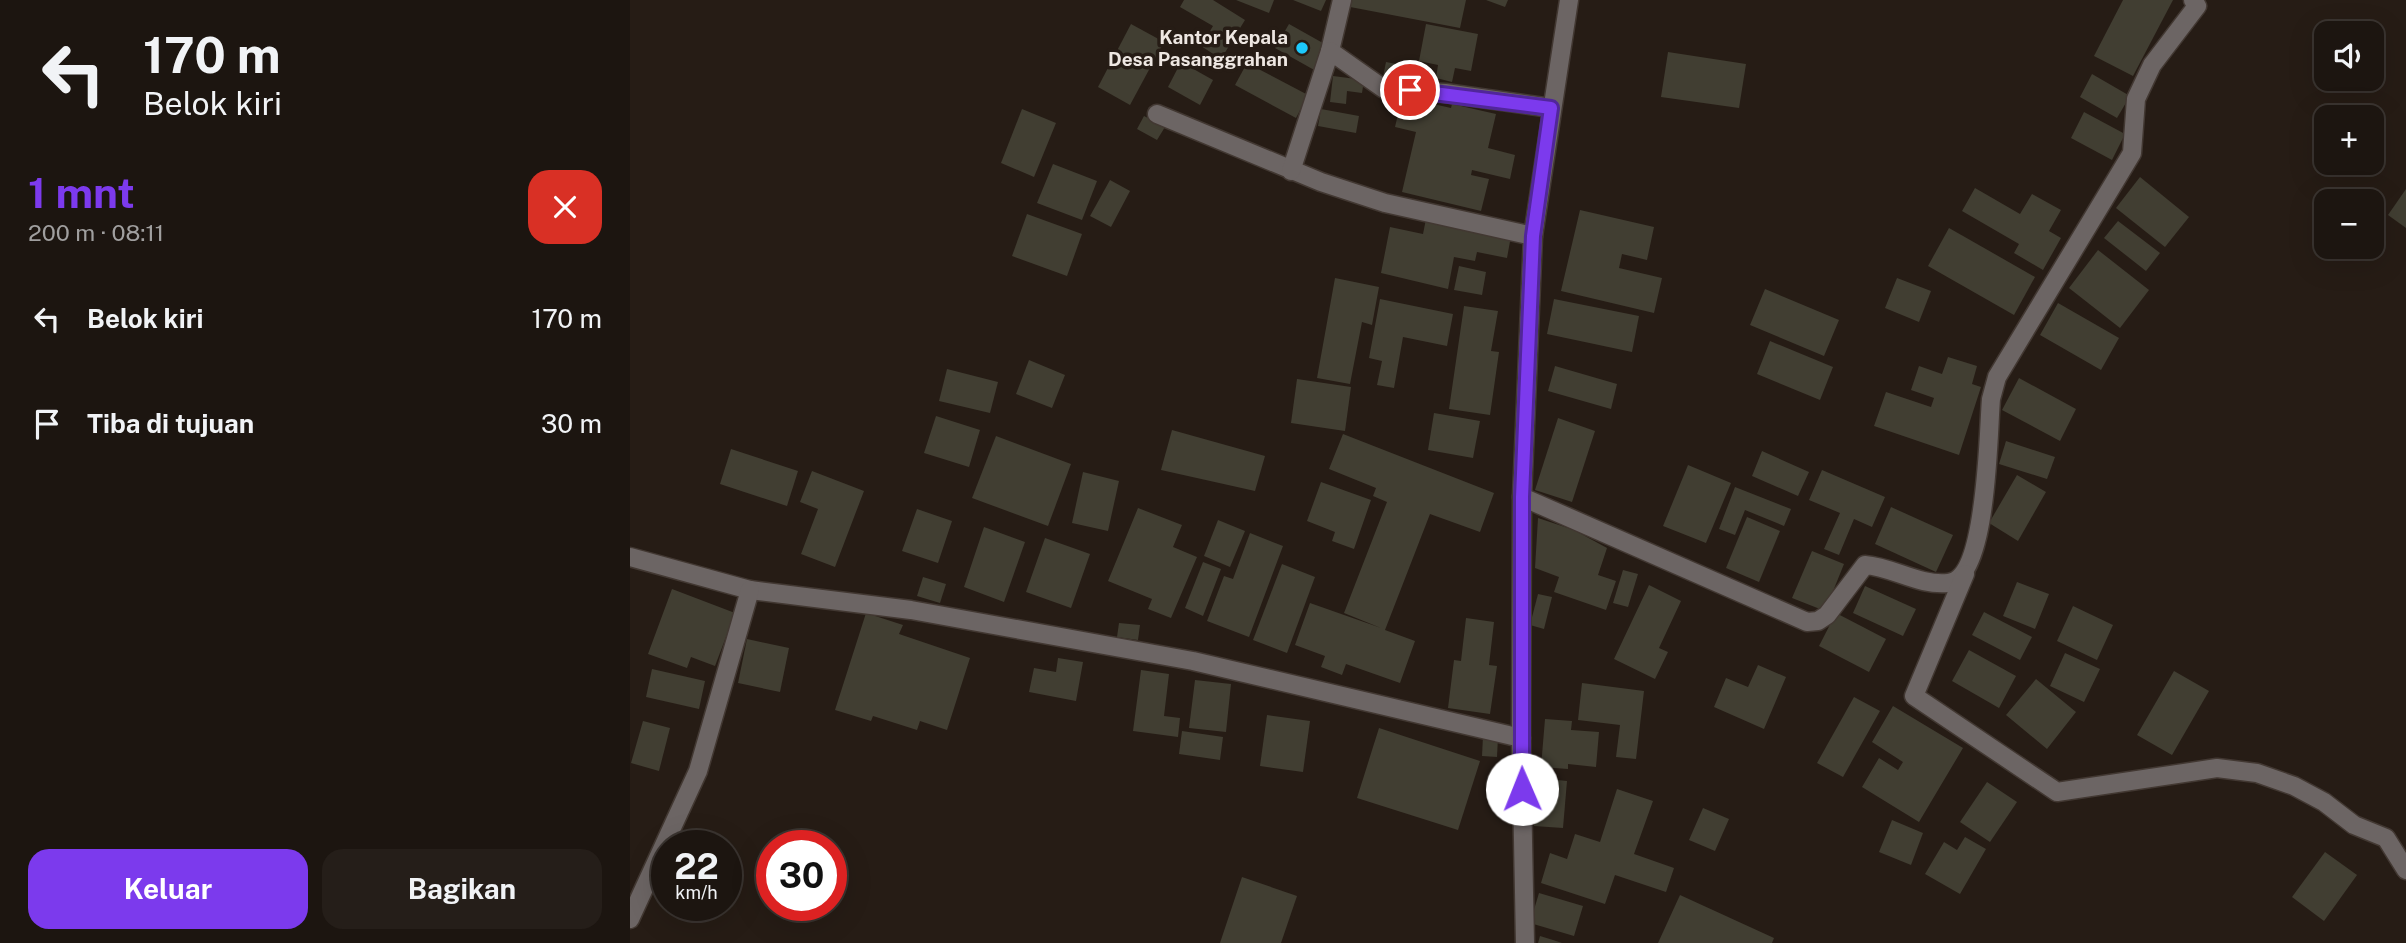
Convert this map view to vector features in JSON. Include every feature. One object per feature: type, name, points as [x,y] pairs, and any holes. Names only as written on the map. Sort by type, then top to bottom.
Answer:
[{"type":"street","points":[[1291,171],[1330,51],[1342,0]]},
{"type":"street","points":[[1525,943],[1521,738],[1522,497],[1533,236],[1569,0]]},
{"type":"street","points":[[2193,0],[2197,6],[2152,65],[2136,99],[2132,153],[1997,377],[1991,398],[1979,540],[1914,696],[2057,792],[2217,768],[2257,773],[2294,786],[2324,802],[2354,825],[2386,838],[2406,870]]},
{"type":"street","points":[[1330,51],[1384,89],[1445,93],[1551,108]]},
{"type":"street","points":[[1157,114],[1291,171],[1385,203],[1533,236]]},
{"type":"street","points":[[1522,497],[1807,622],[1818,621],[1826,615],[1865,565],[1931,583],[1951,583],[1965,574]]},
{"type":"street","points":[[630,557],[750,590],[911,610],[1054,634],[1332,691],[1521,738]]},
{"type":"street","points":[[630,919],[698,771],[750,590]]},
{"type":"building","points":[[1184,0],[1213,0],[1245,20],[1221,59],[1201,46],[1213,26],[1180,7]]},
{"type":"building","points":[[1236,0],[1274,0],[1269,13]]},
{"type":"building","points":[[1293,0],[1326,0],[1321,11]]},
{"type":"building","points":[[1347,0],[1466,0],[1460,28],[1345,6]]},
{"type":"building","points":[[1486,0],[1508,0],[1505,7]]},
{"type":"building","points":[[2123,0],[2173,0],[2133,76],[2094,56]]},
{"type":"building","points":[[1131,24],[1164,42],[1130,105],[1098,87]]},
{"type":"building","name":"Kantor Kepala Desa Pasanggrahan","points":[[1289,24],[1330,47],[1316,71],[1275,48]]},
{"type":"building","points":[[1426,24],[1478,34],[1471,71],[1455,68],[1452,82],[1436,78],[1438,65],[1419,61]]},
{"type":"building","points":[[1668,52],[1746,64],[1739,108],[1661,97]]},
{"type":"building","points":[[1181,62],[1213,80],[1200,105],[1168,87]]},
{"type":"building","points":[[1386,62],[1427,70],[1424,85],[1383,77]]},
{"type":"building","points":[[1247,63],[1308,95],[1296,118],[1235,85]]},
{"type":"building","points":[[2092,74],[2130,96],[2117,118],[2080,97]]},
{"type":"building","points":[[1333,76],[1364,80],[1362,93],[1347,91],[1346,104],[1330,102]]},
{"type":"building","points":[[1402,97],[1451,108],[1452,104],[1496,114],[1488,148],[1515,155],[1510,179],[1472,170],[1471,175],[1489,179],[1481,211],[1402,192],[1416,132],[1395,127]]},
{"type":"building","points":[[1022,109],[1056,123],[1034,177],[1001,163]]},
{"type":"building","points":[[1321,109],[1359,116],[1356,133],[1318,126]]},
{"type":"building","points":[[2084,112],[2125,134],[2112,160],[2071,138]]},
{"type":"building","points":[[1144,116],[1165,127],[1157,140],[1137,129]]},
{"type":"building","points":[[1053,164],[1097,181],[1082,220],[1037,203]]},
{"type":"building","points":[[2140,177],[2189,217],[2165,247],[2116,208]]},
{"type":"building","points":[[1110,180],[1130,191],[1111,227],[1090,216]]},
{"type":"building","points":[[1975,188],[2020,214],[2032,194],[2061,210],[2049,231],[2061,238],[2043,270],[2014,253],[2019,244],[1962,211]]},
{"type":"building","points":[[2406,189],[2406,228],[2388,215]]},
{"type":"building","points":[[1580,210],[1654,227],[1647,260],[1622,254],[1619,268],[1662,278],[1654,313],[1561,291]]},
{"type":"building","points":[[1027,214],[1082,234],[1067,276],[1012,256]]},
{"type":"building","points":[[1426,219],[1511,236],[1507,258],[1477,252],[1475,261],[1454,257],[1448,289],[1381,273],[1390,227],[1423,234]]},
{"type":"building","points":[[2118,221],[2160,253],[2146,271],[2104,238]]},
{"type":"building","points":[[1949,228],[2035,277],[2014,315],[1928,266]]},
{"type":"building","points":[[2098,250],[2149,290],[2120,328],[2069,288]]},
{"type":"building","points":[[1459,266],[1486,272],[1482,295],[1454,290]]},
{"type":"building","points":[[1335,278],[1379,287],[1372,325],[1362,322],[1350,384],[1317,378]]},
{"type":"building","points":[[1897,278],[1931,291],[1919,322],[1885,308]]},
{"type":"building","points":[[1765,289],[1839,320],[1824,356],[1750,325]]},
{"type":"building","points":[[1380,299],[1453,314],[1447,346],[1403,337],[1394,388],[1377,385],[1382,361],[1369,358]]},
{"type":"building","points":[[1554,299],[1639,316],[1632,352],[1547,334]]},
{"type":"building","points":[[2058,303],[2119,338],[2101,370],[2040,335]]},
{"type":"building","points":[[1464,306],[1498,311],[1491,351],[1499,352],[1490,415],[1449,409]]},
{"type":"building","points":[[1770,341],[1833,367],[1820,400],[1757,374]]},
{"type":"building","points":[[1948,357],[1977,366],[1972,384],[1981,387],[1959,455],[1874,426],[1886,392],[1931,407],[1934,398],[1911,390],[1919,366],[1942,374]]},
{"type":"building","points":[[1029,360],[1065,375],[1052,408],[1016,394]]},
{"type":"building","points":[[1555,366],[1617,384],[1611,409],[1548,391]]},
{"type":"building","points":[[947,369],[998,382],[990,413],[939,401]]},
{"type":"building","points":[[2019,378],[2076,409],[2060,441],[2002,410]]},
{"type":"building","points":[[1297,379],[1351,387],[1345,431],[1291,423]]},
{"type":"building","points":[[1434,413],[1480,421],[1473,458],[1428,450]]},
{"type":"building","points":[[936,416],[980,430],[969,467],[924,453]]},
{"type":"building","points":[[1558,418],[1595,431],[1572,502],[1535,490]]},
{"type":"building","points":[[1172,430],[1265,456],[1255,491],[1161,470]]},
{"type":"building","points":[[1343,434],[1494,493],[1480,532],[1430,514],[1385,630],[1415,641],[1400,683],[1346,664],[1342,675],[1321,667],[1325,656],[1295,645],[1310,603],[1381,628],[1344,613],[1387,502],[1373,496],[1376,488],[1329,469]]},
{"type":"building","points":[[996,436],[1071,464],[1048,526],[972,498]]},
{"type":"building","points":[[2006,441],[2055,457],[2047,479],[1999,464]]},
{"type":"building","points":[[731,449],[798,471],[787,506],[720,484]]},
{"type":"building","points":[[1762,451],[1809,472],[1798,496],[1752,476]]},
{"type":"building","points":[[1688,465],[1731,483],[1706,543],[1663,526]]},
{"type":"building","points":[[1822,470],[1885,497],[1872,527],[1854,519],[1839,555],[1824,549],[1840,513],[1809,500]]},
{"type":"building","points":[[812,471],[864,491],[835,567],[801,554],[818,509],[800,502]]},
{"type":"building","points":[[1083,472],[1119,481],[1108,531],[1072,523]]},
{"type":"building","points":[[2017,475],[2046,492],[2018,541],[1989,523]]},
{"type":"building","points":[[1321,482],[1371,500],[1354,549],[1332,541],[1335,532],[1307,521]]},
{"type":"building","points":[[1735,487],[1791,509],[1784,526],[1745,510],[1735,535],[1719,529]]},
{"type":"building","points":[[1891,507],[1953,535],[1936,572],[1875,544]]},
{"type":"building","points":[[1138,508],[1182,525],[1173,547],[1197,557],[1171,618],[1148,609],[1152,599],[1108,581]]},
{"type":"building","points":[[917,509],[952,521],[938,563],[902,551]]},
{"type":"building","points":[[1747,517],[1780,531],[1759,582],[1726,568]]},
{"type":"building","points":[[1538,518],[1574,530],[1607,548],[1598,575],[1616,581],[1606,610],[1554,592],[1559,577],[1535,568]]},
{"type":"building","points":[[1218,520],[1245,531],[1230,567],[1204,556]]},
{"type":"building","points":[[984,527],[1025,542],[1004,602],[964,587]]},
{"type":"building","points":[[1250,533],[1283,546],[1249,637],[1207,621],[1224,576],[1233,579]]},
{"type":"building","points":[[1045,538],[1090,554],[1071,608],[1026,592]]},
{"type":"building","points":[[1812,551],[1844,564],[1825,611],[1792,598]]},
{"type":"building","points":[[1203,562],[1221,569],[1203,616],[1185,608]]},
{"type":"building","points":[[1282,564],[1315,577],[1287,653],[1253,640]]},
{"type":"building","points":[[1623,570],[1638,574],[1628,607],[1613,603]]},
{"type":"building","points":[[923,577],[946,584],[940,603],[917,596]]},
{"type":"building","points":[[2017,582],[2049,594],[2035,629],[2003,616]]},
{"type":"building","points":[[1649,585],[1681,601],[1659,648],[1668,652],[1655,679],[1614,659]]},
{"type":"building","points":[[1865,586],[1916,609],[1903,636],[1853,613]]},
{"type":"building","points":[[672,589],[735,613],[715,666],[691,657],[687,668],[648,654]]},
{"type":"building","points":[[1538,594],[1552,597],[1544,629],[1530,625]]},
{"type":"building","points":[[2073,606],[2113,625],[2097,660],[2057,641]]},
{"type":"building","points":[[1984,612],[2032,637],[2020,660],[1972,635]]},
{"type":"building","points":[[866,613],[903,625],[899,634],[970,658],[947,730],[920,721],[917,730],[873,716],[871,721],[835,710]]},
{"type":"building","points":[[1836,613],[1886,639],[1869,672],[1819,646]]},
{"type":"building","points":[[1466,618],[1494,622],[1489,665],[1497,666],[1490,714],[1448,708],[1454,660],[1461,661]]},
{"type":"building","points":[[1119,623],[1140,625],[1138,640],[1117,637]]},
{"type":"building","points":[[747,639],[789,648],[780,692],[738,683]]},
{"type":"building","points":[[1969,650],[2016,676],[1999,708],[1952,681]]},
{"type":"building","points":[[2065,653],[2100,669],[2084,702],[2050,686]]},
{"type":"building","points":[[1058,658],[1083,662],[1076,701],[1029,692],[1034,668],[1056,672]]},
{"type":"building","points":[[1758,665],[1786,677],[1764,729],[1714,707],[1726,678],[1748,687]]},
{"type":"building","points":[[652,669],[705,681],[699,709],[646,697]]},
{"type":"building","points":[[1141,670],[1169,674],[1164,716],[1180,718],[1178,737],[1133,731]]},
{"type":"building","points":[[2174,671],[2209,691],[2172,755],[2137,735]]},
{"type":"building","points":[[2036,679],[2076,712],[2047,749],[2006,715]]},
{"type":"building","points":[[1195,680],[1231,684],[1226,732],[1189,728]]},
{"type":"building","points":[[1582,683],[1644,691],[1636,759],[1616,757],[1620,725],[1578,720]]},
{"type":"building","points":[[1854,697],[1880,711],[1843,777],[1817,763]]},
{"type":"building","points":[[1893,706],[1963,748],[1919,822],[1862,787],[1879,758],[1898,770],[1903,762],[1872,742]]},
{"type":"building","points":[[1267,715],[1310,721],[1303,772],[1260,766]]},
{"type":"building","points":[[1545,719],[1572,721],[1571,730],[1599,732],[1596,767],[1568,764],[1568,769],[1541,767]]},
{"type":"building","points":[[643,721],[670,728],[659,771],[631,763]]},
{"type":"building","points":[[1379,728],[1480,761],[1458,830],[1357,798]]},
{"type":"building","points":[[1182,731],[1223,737],[1220,760],[1179,754]]},
{"type":"building","points":[[1483,736],[1498,737],[1497,757],[1482,756]]},
{"type":"building","points":[[1538,778],[1567,781],[1563,828],[1534,826]]},
{"type":"building","points":[[1987,782],[2017,802],[1990,842],[1960,822]]},
{"type":"building","points":[[1617,789],[1653,801],[1634,854],[1674,868],[1666,892],[1615,875],[1605,904],[1541,883],[1550,853],[1567,859],[1575,834],[1600,842]]},
{"type":"building","points":[[1703,808],[1729,819],[1715,851],[1689,840]]},
{"type":"building","points":[[1892,820],[1923,833],[1911,865],[1879,852]]},
{"type":"building","points":[[1965,837],[1986,849],[1960,894],[1925,874],[1944,842],[1957,850]]},
{"type":"building","points":[[2325,852],[2357,875],[2324,921],[2292,897]]},
{"type":"building","points":[[1242,877],[1297,896],[1281,943],[1220,943]]},
{"type":"building","points":[[1539,893],[1583,906],[1574,936],[1530,923]]},
{"type":"building","points":[[1680,895],[1774,938],[1772,943],[1658,943]]},
{"type":"building","points":[[1540,936],[1553,940],[1562,943],[1538,943]]},
{"type":"place","name":"Kantor Kepala Desa Pasanggrahan","points":[[1302,48]]},
{"type":"route","points":[[1410,90],[1551,108],[1533,236],[1522,497],[1522,789]]}]
